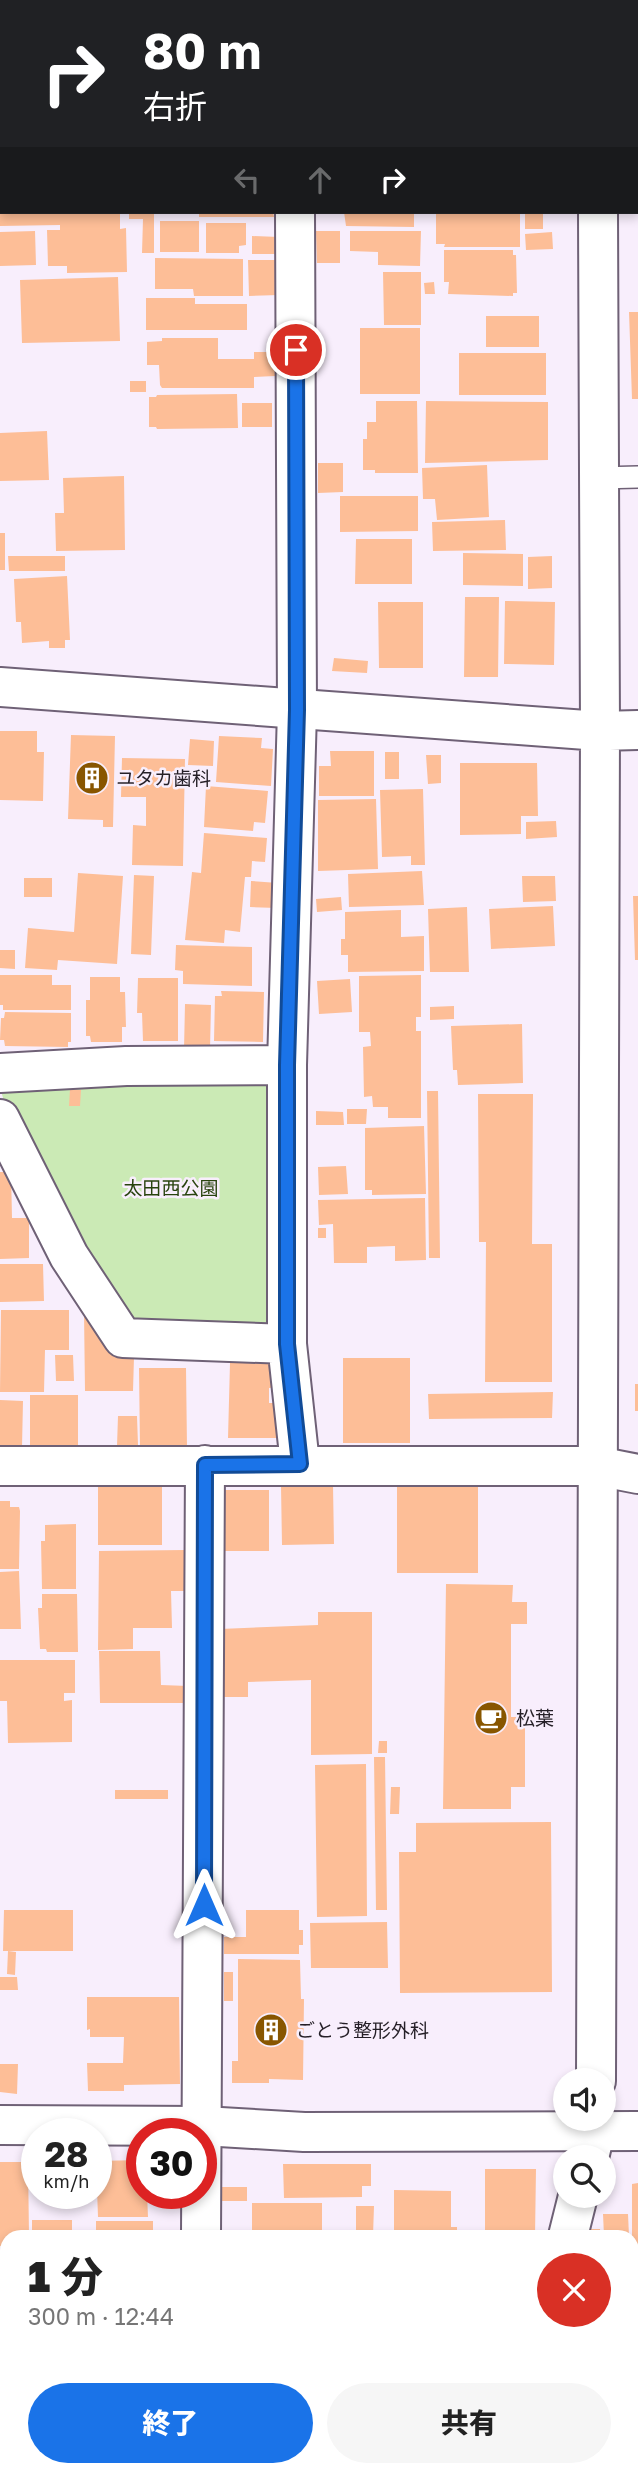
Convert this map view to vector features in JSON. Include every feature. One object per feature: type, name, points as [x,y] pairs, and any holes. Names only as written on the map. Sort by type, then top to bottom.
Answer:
[{"type":"street","points":[[295,214],[297,710],[287,1065],[287,1344],[300,1464]]},
{"type":"street","points":[[596,2068],[600,731],[598,214]]},
{"type":"street","points":[[0,687],[600,731],[638,730]]},
{"type":"street","points":[[0,1073],[125,1066],[287,1065]]},
{"type":"street","points":[[0,1119],[69,1256],[123,1338],[287,1344]]},
{"type":"street","points":[[203,2118],[205,1465]]},
{"type":"street","points":[[0,1466],[597,1466],[638,1474]]},
{"type":"street","points":[[0,2125],[126,2126]]},
{"type":"street","points":[[217,2127],[304,2132],[593,2136],[638,2131]]},
{"type":"street","points":[[570,2230],[575,2208]]},
{"type":"street","points":[[201,2209],[201,2230]]},
{"type":"lane","points":[[599,478],[638,477]]},
{"type":"green space","name":"太田西公園","points":[[274,1078],[278,1331],[130,1319],[18,1146],[0,1088]]},
{"type":"building","points":[[0,214],[120,214],[120,229],[126,228],[127,272],[67,273],[67,266],[48,266],[47,230],[60,230],[60,225],[0,226]]},
{"type":"building","points":[[129,214],[154,214],[154,253],[142,253],[143,219],[129,219]]},
{"type":"building","points":[[199,214],[273,214],[274,217],[199,217]]},
{"type":"building","points":[[344,214],[414,214],[414,227],[346,226]]},
{"type":"building","points":[[436,214],[520,214],[520,247],[444,247],[445,244],[436,244]]},
{"type":"building","points":[[525,214],[543,214],[543,229],[525,229]]},
{"type":"building","points":[[160,221],[199,221],[199,252],[160,252]]},
{"type":"building","points":[[206,223],[246,223],[246,245],[239,246],[239,253],[206,253]]},
{"type":"building","points":[[35,231],[36,265],[0,266],[0,232]]},
{"type":"building","points":[[316,231],[340,231],[340,263],[317,263]]},
{"type":"building","points":[[350,231],[421,231],[420,266],[378,265],[378,252],[350,251]]},
{"type":"building","points":[[552,232],[553,249],[526,250],[525,234]]},
{"type":"building","points":[[252,236],[279,237],[279,254],[252,254]]},
{"type":"building","points":[[444,250],[513,250],[513,255],[516,255],[517,293],[513,293],[513,296],[448,294],[449,282],[444,282]]},
{"type":"building","points":[[155,258],[243,259],[243,296],[194,296],[193,289],[155,289]]},
{"type":"building","points":[[248,260],[279,260],[279,295],[249,296]]},
{"type":"building","points":[[383,272],[421,272],[421,325],[384,325]]},
{"type":"building","points":[[118,277],[120,341],[22,343],[20,280]]},
{"type":"building","points":[[434,282],[435,294],[425,294],[424,283]]},
{"type":"building","points":[[146,298],[195,298],[195,304],[247,304],[247,330],[146,330]]},
{"type":"building","points":[[629,312],[638,312],[638,399],[632,399]]},
{"type":"building","points":[[486,316],[539,316],[539,347],[486,347]]},
{"type":"building","points":[[360,328],[420,328],[420,394],[360,394]]},
{"type":"building","points":[[162,338],[218,338],[218,359],[254,359],[254,352],[274,352],[275,376],[254,377],[254,388],[162,388],[159,365],[147,365],[147,342],[162,341]]},
{"type":"building","points":[[459,353],[546,353],[546,395],[459,395]]},
{"type":"building","points":[[130,381],[146,381],[146,392],[130,392]]},
{"type":"building","points":[[237,394],[238,428],[149,427],[149,397]]},
{"type":"building","points":[[376,401],[417,401],[418,473],[375,473],[375,470],[363,470],[363,439],[367,439],[367,422],[376,422]]},
{"type":"building","points":[[426,401],[548,402],[548,460],[425,463]]},
{"type":"building","points":[[242,403],[272,403],[272,427],[242,427]]},
{"type":"building","points":[[47,431],[49,480],[0,481],[0,433]]},
{"type":"building","points":[[318,463],[343,463],[343,492],[318,493]]},
{"type":"building","points":[[487,465],[489,517],[437,520],[435,499],[423,499],[422,468]]},
{"type":"building","points":[[124,476],[125,550],[56,551],[55,513],[64,513],[63,478]]},
{"type":"building","points":[[340,496],[418,496],[418,531],[340,532]]},
{"type":"building","points":[[505,520],[506,550],[433,551],[432,522]]},
{"type":"building","points":[[0,533],[5,533],[5,570],[0,570]]},
{"type":"building","points":[[356,539],[412,539],[412,584],[355,584]]},
{"type":"building","points":[[463,553],[523,554],[523,586],[463,585]]},
{"type":"building","points":[[8,556],[65,556],[65,571],[9,571]]},
{"type":"building","points":[[552,556],[552,588],[528,589],[528,557]]},
{"type":"building","points":[[67,576],[70,640],[65,640],[65,648],[49,648],[49,641],[22,643],[21,622],[16,622],[14,579]]},
{"type":"building","points":[[465,597],[499,597],[498,677],[464,677]]},
{"type":"building","points":[[505,601],[555,602],[554,665],[504,664]]},
{"type":"building","points":[[378,602],[423,602],[423,668],[379,668]]},
{"type":"building","points":[[334,658],[368,661],[367,673],[332,671]]},
{"type":"building","points":[[0,731],[37,731],[37,752],[44,752],[43,801],[0,800]]},
{"type":"building","name":"ユタカ歯科","points":[[71,735],[115,736],[113,827],[103,827],[103,820],[68,819]]},
{"type":"building","points":[[219,736],[262,738],[261,748],[273,749],[271,786],[216,782]]},
{"type":"building","points":[[190,739],[214,741],[213,766],[188,765]]},
{"type":"building","points":[[330,751],[374,751],[374,796],[319,796],[319,766],[331,766]]},
{"type":"building","points":[[385,752],[399,752],[399,779],[385,779]]},
{"type":"building","points":[[426,755],[441,755],[441,783],[428,784]]},
{"type":"building","points":[[122,758],[185,759],[183,866],[132,865],[133,825],[146,826],[146,797],[121,797]]},
{"type":"building","points":[[460,763],[537,763],[538,816],[521,816],[521,834],[460,835]]},
{"type":"building","points":[[206,786],[268,791],[265,823],[254,822],[253,831],[204,827]]},
{"type":"building","points":[[423,789],[425,865],[411,865],[411,856],[382,857],[380,790]]},
{"type":"building","points":[[376,799],[378,869],[318,871],[318,800]]},
{"type":"building","points":[[556,821],[557,837],[526,839],[526,822]]},
{"type":"building","points":[[204,833],[267,838],[265,862],[252,861],[251,877],[245,877],[240,932],[225,930],[224,943],[185,940],[192,872],[201,873]]},
{"type":"building","points":[[422,871],[424,905],[349,907],[348,874]]},
{"type":"building","points":[[78,873],[123,876],[117,964],[58,960],[57,970],[25,968],[28,928],[74,932]]},
{"type":"building","points":[[134,875],[154,876],[151,955],[131,954]]},
{"type":"building","points":[[522,876],[555,876],[556,901],[523,902]]},
{"type":"building","points":[[24,878],[52,878],[52,897],[24,897]]},
{"type":"building","points":[[251,881],[278,883],[277,908],[250,907]]},
{"type":"building","points":[[633,896],[638,896],[638,960],[635,960]]},
{"type":"building","points":[[341,897],[342,910],[317,912],[316,899]]},
{"type":"building","points":[[553,906],[555,946],[491,949],[489,909]]},
{"type":"building","points":[[467,907],[469,972],[430,972],[428,909]]},
{"type":"building","points":[[401,910],[401,937],[424,936],[424,971],[348,972],[348,955],[341,955],[341,939],[345,939],[345,912]]},
{"type":"building","points":[[176,945],[252,947],[252,986],[183,984],[183,971],[175,970]]},
{"type":"building","points":[[0,950],[15,950],[15,969],[0,968]]},
{"type":"building","points":[[0,975],[52,975],[52,985],[71,985],[71,1010],[3,1010],[3,1005],[0,1005]]},
{"type":"building","points":[[421,975],[421,1017],[416,1017],[416,1031],[421,1031],[421,1118],[388,1118],[388,1107],[373,1107],[372,1096],[364,1097],[363,1047],[371,1046],[370,1032],[359,1032],[359,976]]},
{"type":"building","points":[[90,977],[120,977],[120,992],[125,992],[126,1027],[122,1027],[122,1042],[91,1042],[90,1036],[86,1036],[86,1000],[90,1000]]},
{"type":"building","points":[[138,978],[178,978],[178,1041],[143,1041],[142,1013],[137,1013]]},
{"type":"building","points":[[350,979],[352,1012],[319,1014],[317,981]]},
{"type":"building","points":[[221,991],[264,992],[263,1042],[214,1041],[215,996],[222,996]]},
{"type":"building","points":[[185,1004],[211,1005],[210,1050],[184,1050]]},
{"type":"building","points":[[454,1006],[454,1019],[430,1020],[430,1007]]},
{"type":"building","points":[[5,1012],[71,1013],[71,1042],[68,1042],[68,1047],[5,1046],[4,1040],[0,1040],[1,1018],[4,1018]]},
{"type":"building","points":[[522,1024],[523,1083],[458,1085],[457,1070],[453,1070],[451,1026]]},
{"type":"building","points":[[70,1089],[81,1090],[80,1106],[69,1106]]},
{"type":"building","points":[[427,1091],[438,1091],[440,1258],[429,1258]]},
{"type":"building","points":[[478,1094],[533,1094],[532,1244],[552,1244],[552,1382],[485,1382],[486,1242],[479,1242]]},
{"type":"building","points":[[347,1109],[367,1109],[366,1124],[347,1124]]},
{"type":"building","points":[[316,1111],[343,1112],[344,1125],[316,1125]]},
{"type":"building","points":[[424,1126],[426,1194],[372,1195],[372,1190],[365,1190],[365,1128]]},
{"type":"building","points":[[346,1166],[348,1194],[319,1195],[318,1167]]},
{"type":"building","points":[[0,1172],[11,1172],[12,1218],[29,1218],[29,1258],[0,1259]]},
{"type":"building","points":[[425,1198],[426,1260],[395,1261],[395,1246],[367,1247],[367,1263],[334,1263],[333,1224],[319,1225],[318,1200]]},
{"type":"building","points":[[318,1228],[326,1228],[326,1238],[318,1238]]},
{"type":"building","points":[[0,1264],[43,1264],[44,1301],[0,1302]]},
{"type":"building","points":[[1,1310],[69,1310],[69,1350],[45,1350],[44,1392],[0,1392]]},
{"type":"building","points":[[84,1312],[134,1357],[133,1391],[85,1391]]},
{"type":"building","points":[[55,1355],[73,1355],[74,1381],[56,1381]]},
{"type":"building","points":[[343,1358],[410,1358],[410,1443],[343,1443]]},
{"type":"building","points":[[230,1363],[279,1363],[279,1387],[269,1388],[269,1403],[278,1403],[279,1438],[228,1438]]},
{"type":"building","points":[[139,1368],[186,1368],[187,1448],[140,1449]]},
{"type":"building","points":[[635,1384],[638,1384],[638,1411],[635,1411]]},
{"type":"building","points":[[553,1392],[552,1418],[429,1419],[428,1394]]},
{"type":"building","points":[[30,1395],[78,1395],[78,1446],[30,1446]]},
{"type":"building","points":[[0,1400],[23,1401],[22,1447],[0,1447]]},
{"type":"building","points":[[118,1416],[137,1416],[138,1445],[117,1446]]},
{"type":"building","points":[[98,1485],[162,1485],[162,1545],[98,1545]]},
{"type":"building","points":[[333,1485],[334,1544],[282,1545],[281,1486]]},
{"type":"building","points":[[397,1487],[478,1487],[478,1573],[397,1573]]},
{"type":"building","points":[[224,1490],[269,1490],[269,1551],[224,1551]]},
{"type":"building","points":[[0,1501],[10,1501],[10,1507],[19,1507],[19,1569],[0,1569]]},
{"type":"building","points":[[76,1524],[76,1589],[42,1589],[41,1541],[45,1541],[45,1525]]},
{"type":"building","points":[[185,1550],[185,1591],[171,1591],[172,1628],[133,1628],[133,1649],[98,1650],[99,1551]]},
{"type":"building","points":[[19,1571],[21,1629],[0,1629],[0,1572]]},
{"type":"building","points":[[446,1584],[513,1585],[512,1602],[527,1602],[527,1624],[511,1624],[511,1717],[525,1717],[525,1787],[511,1787],[511,1809],[443,1809]]},
{"type":"building","points":[[42,1594],[77,1594],[78,1652],[47,1652],[46,1649],[40,1649],[38,1608],[42,1608]]},
{"type":"building","points":[[318,1612],[372,1612],[372,1754],[311,1755],[311,1680],[248,1682],[248,1697],[220,1697],[220,1629],[318,1625]]},
{"type":"building","points":[[99,1651],[160,1651],[161,1685],[188,1686],[188,1703],[100,1703]]},
{"type":"building","points":[[0,1660],[75,1660],[75,1693],[64,1693],[64,1701],[72,1700],[72,1742],[8,1743],[7,1701],[0,1701]]},
{"type":"building","points":[[379,1741],[387,1741],[387,1753],[378,1753]]},
{"type":"building","points":[[374,1757],[385,1757],[387,1910],[376,1910]]},
{"type":"building","points":[[366,1764],[367,1916],[317,1917],[315,1765]]},
{"type":"building","points":[[391,1787],[400,1787],[399,1814],[390,1814]]},
{"type":"building","points":[[115,1790],[168,1790],[168,1799],[115,1799]]},
{"type":"building","points":[[551,1822],[552,1992],[400,1993],[399,1852],[416,1852],[416,1823]]},
{"type":"building","points":[[4,1910],[73,1910],[73,1951],[3,1951]]},
{"type":"building","points":[[246,1910],[299,1910],[299,1930],[303,1930],[303,1945],[299,1945],[299,1954],[224,1954],[224,1937],[246,1937]]},
{"type":"building","points":[[387,1922],[388,1968],[311,1968],[310,1923]]},
{"type":"building","points":[[8,1951],[16,1952],[15,1975],[7,1974]]},
{"type":"building","name":"ごとう整形外科","points":[[238,1959],[300,1960],[301,1999],[304,1999],[303,2080],[269,2079],[269,2083],[232,2083],[232,2061],[238,2061]]},
{"type":"building","points":[[224,1972],[233,1972],[233,2001],[224,2001]]},
{"type":"building","points":[[0,1977],[17,1977],[18,1990],[0,1990]]},
{"type":"building","points":[[87,1997],[179,1997],[180,2084],[124,2085],[124,2091],[88,2091],[87,2063],[123,2063],[124,2037],[90,2037],[90,2029],[87,2030]]},
{"type":"building","points":[[0,2064],[18,2064],[17,2094],[0,2092]]},
{"type":"building","points":[[126,2160],[126,2209],[148,2209],[148,2217],[98,2217],[98,2209],[112,2209],[112,2161]]},
{"type":"building","points":[[0,2162],[21,2162],[21,2209],[29,2209],[29,2230],[0,2230]]},
{"type":"building","points":[[283,2164],[371,2164],[371,2186],[362,2186],[362,2197],[284,2198]]},
{"type":"building","points":[[485,2169],[536,2169],[535,2230],[485,2230]]},
{"type":"building","points":[[638,2183],[638,2230],[632,2230],[632,2184]]},
{"type":"building","points":[[221,2187],[247,2187],[247,2201],[221,2201]]},
{"type":"building","points":[[394,2190],[451,2191],[451,2227],[457,2227],[457,2230],[394,2230]]},
{"type":"building","points":[[252,2203],[322,2203],[322,2230],[252,2230]]},
{"type":"building","points":[[356,2206],[374,2206],[373,2230],[356,2230]]},
{"type":"building","points":[[603,2214],[628,2214],[629,2230],[604,2230]]},
{"type":"building","points":[[32,2220],[72,2220],[72,2230],[32,2230]]},
{"type":"building","points":[[96,2221],[153,2221],[153,2230],[96,2230]]},
{"type":"place","name":"ユタカ歯科","points":[[92,778]]},
{"type":"place","name":"松葉","points":[[491,1718]]},
{"type":"place","name":"ごとう整形外科","points":[[271,2030]]},
{"type":"route","points":[[204,1905],[205,1465],[300,1464],[287,1344],[287,1065],[297,710],[296,350]]}]
